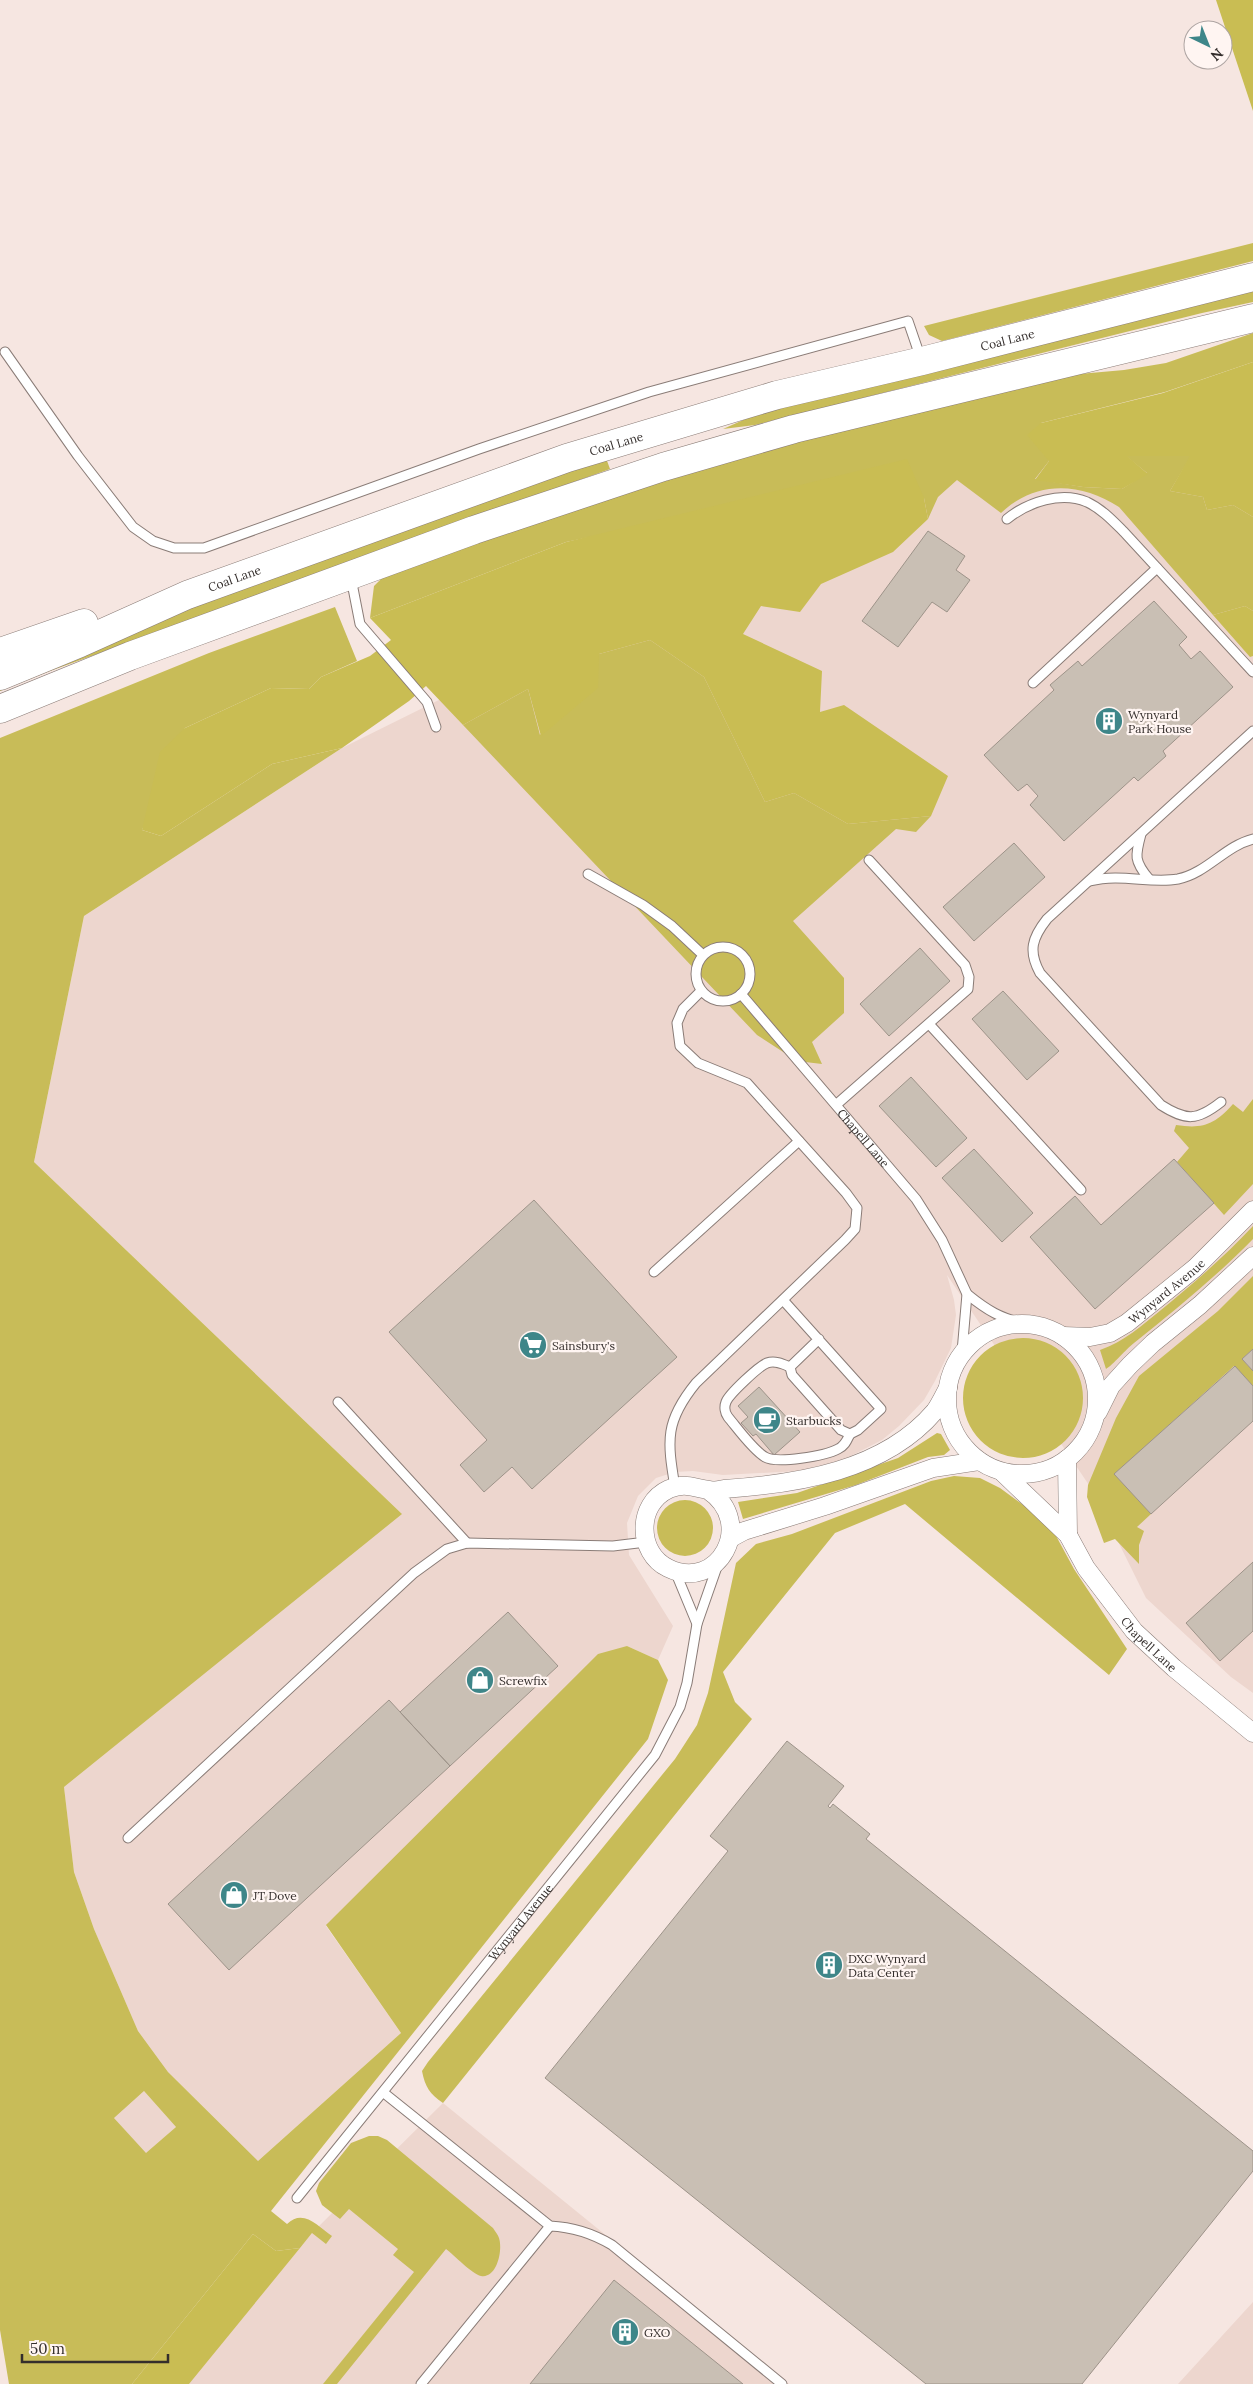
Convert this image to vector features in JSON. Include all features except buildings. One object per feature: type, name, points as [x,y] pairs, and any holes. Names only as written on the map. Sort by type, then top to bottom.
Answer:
[{"type":"highway","name":"Coal Lane","points":[[0,676],[80,643],[187,595],[567,458],[777,395],[922,361],[1253,278]]},
{"type":"highway","points":[[0,709],[130,656],[474,530],[663,467],[794,429],[1253,318]]},
{"type":"highway","points":[[0,652],[80,624],[187,595]]},
{"type":"street","name":"Wynyard Avenue","points":[[1063,1336],[1090,1337],[1110,1333],[1127,1323],[1195,1268],[1253,1210]]},
{"type":"street","name":"Wynyard Avenue","points":[[1094,1421],[1097,1397],[1093,1374],[1081,1352],[1063,1336],[1046,1328],[1026,1324],[999,1328],[986,1334],[965,1351],[957,1362],[948,1388],[947,1402],[953,1429],[968,1452],[979,1461],[1002,1472],[1025,1474],[1052,1468],[1067,1459],[1083,1442],[1094,1421],[1112,1386],[1130,1365],[1153,1342],[1200,1305],[1253,1256]]},
{"type":"street","points":[[708,1490],[724,1504],[731,1523],[731,1538],[720,1558],[700,1571],[675,1571],[660,1563],[654,1557],[646,1542],[644,1525],[649,1508],[660,1495],[675,1487],[692,1485],[708,1490],[788,1483],[827,1474],[861,1462],[884,1450],[919,1426],[935,1410],[948,1388]]},
{"type":"street","name":"Chapell Lane","points":[[1067,1459],[1068,1535]]},
{"type":"street","points":[[731,1538],[744,1531],[825,1506],[933,1468],[979,1461]]},
{"type":"street","name":"Chapell Lane","points":[[1002,1472],[1068,1535],[1086,1568],[1134,1631],[1174,1668],[1253,1733]]},
{"type":"lane","points":[[5,352],[78,456],[133,527],[153,541],[174,548],[204,548],[479,449],[649,392],[908,321],[922,361]]},
{"type":"lane","points":[[1007,519],[1018,511],[1045,500],[1075,498],[1088,502],[1105,514],[1253,672]]},
{"type":"lane","points":[[1033,683],[1157,568]]},
{"type":"lane","points":[[351,575],[360,624],[427,702],[436,727]]},
{"type":"lane","points":[[1221,1102],[1206,1114],[1198,1116],[1177,1115],[1160,1105],[1040,973],[1033,961],[1033,945],[1036,932],[1087,881],[1253,731]]},
{"type":"lane","points":[[1141,833],[1136,856],[1138,866],[1149,879]]},
{"type":"lane","points":[[1087,881],[1126,876],[1149,879],[1179,879],[1199,872],[1243,842],[1253,839]]},
{"type":"lane","points":[[837,1104],[968,989],[970,977],[965,965],[869,860]]},
{"type":"lane","points":[[588,874],[643,905],[672,926],[703,955]]},
{"type":"lane","points":[[717,947],[725,947],[733,948],[745,958],[750,973],[746,988],[741,994],[728,1001],[720,1001],[713,1000],[701,991],[697,984],[696,968],[703,955],[717,947]]},
{"type":"lane","points":[[675,1487],[670,1459],[671,1427],[680,1403],[696,1383],[845,1240],[854,1229],[857,1208],[846,1193],[747,1083],[698,1063],[680,1046],[677,1023],[683,1009],[701,991]]},
{"type":"lane","name":"Chapell Lane","points":[[741,994],[837,1104],[916,1199],[942,1240],[967,1294],[987,1310],[1003,1319],[1026,1324]]},
{"type":"lane","points":[[929,1024],[1081,1190]]},
{"type":"lane","points":[[654,1272],[799,1141]]},
{"type":"lane","name":"Chapell Lane","points":[[957,1362],[962,1352],[967,1294]]},
{"type":"lane","points":[[783,1300],[881,1409],[858,1430],[850,1434],[846,1443],[838,1449],[816,1455],[772,1461],[763,1456],[728,1417],[725,1411],[726,1402],[733,1392],[766,1363],[778,1362],[790,1367]]},
{"type":"lane","points":[[790,1367],[819,1339]]},
{"type":"lane","points":[[790,1367],[792,1375],[841,1430],[850,1434]]},
{"type":"lane","points":[[338,1402],[467,1542]]},
{"type":"lane","points":[[128,1838],[414,1573],[447,1549],[467,1542],[614,1546],[646,1542]]},
{"type":"lane","name":"Wynyard Avenue","points":[[296,2198],[384,2093],[655,1755],[680,1707],[687,1683],[697,1624],[720,1558]]},
{"type":"lane","points":[[675,1571],[697,1624]]},
{"type":"lane","points":[[384,2093],[550,2226],[581,2230],[596,2235],[612,2245],[782,2384]]},
{"type":"lane","points":[[421,2384],[550,2226]]},
{"type":"shaded area","points":[[1216,0],[1253,0],[1253,111],[1233,51],[1233,20],[1223,20]]},
{"type":"shaded area","points":[[1253,243],[1253,261],[942,341],[929,335],[924,326]]},
{"type":"shaded area","points":[[1253,288],[1253,302],[1202,313],[755,425],[723,429],[759,413]]},
{"type":"shaded area","points":[[1253,333],[1253,362],[1165,392],[1041,423],[1049,461],[1035,479],[1083,487],[1122,489],[1147,473],[1126,456],[1191,456],[1170,491],[1203,497],[1207,510],[1233,505],[1253,517],[1253,611],[1245,606],[1213,615],[1119,507],[1104,499],[1074,489],[1058,488],[1043,490],[1015,502],[1001,513],[957,480],[938,497],[928,519],[924,498],[604,534],[566,542],[370,618],[374,586],[388,572],[761,447],[1057,376],[1124,370],[1166,363]]},
{"type":"shaded area","points":[[1253,362],[1253,517],[1233,505],[1207,510],[1203,497],[1170,491],[1190,456],[1127,456],[1148,474],[1122,489],[1083,487],[1035,480],[1049,461],[1027,435],[1041,423],[1163,393]]},
{"type":"shaded area","points":[[1253,387],[1253,1693],[1231,1677],[1146,1598],[1093,1491],[947,1275],[956,1315],[951,1348],[924,1400],[899,1426],[882,1440],[843,1460],[799,1471],[723,1475],[693,1471],[675,1472],[656,1478],[638,1496],[627,1523],[629,1555],[673,1626],[658,1660],[627,1646],[326,1926],[401,2033],[258,2161],[168,2072],[138,2031],[94,1929],[74,1872],[64,1787],[401,1513],[34,1162],[84,916],[342,748],[772,535]]},
{"type":"shaded area","points":[[606,458],[610,469],[50,671],[0,691],[0,682],[129,628]]},
{"type":"shaded area","points":[[907,459],[924,498],[928,519],[893,552],[821,584],[800,612],[761,606],[743,634],[822,671],[820,712],[844,705],[948,776],[931,816],[848,824],[794,793],[765,802],[704,677],[650,640],[599,654],[598,688],[541,736],[528,689],[463,725],[426,686],[409,701],[342,748],[272,764],[161,836],[142,830],[160,752],[185,728],[271,688],[309,689],[321,677],[370,656],[391,640],[370,618],[566,542]]},
{"type":"shaded area","points":[[1245,606],[1253,611],[1253,656],[1250,657],[1213,615]]},
{"type":"shaded area","points":[[335,607],[357,661],[321,677],[309,689],[271,688],[185,728],[142,830],[161,836],[272,764],[342,748],[84,916],[34,1162],[402,1514],[64,1787],[74,1872],[94,1929],[138,2031],[168,2072],[258,2161],[401,2033],[326,1925],[598,1654],[627,1646],[658,1660],[668,1680],[648,1739],[271,2211],[287,2224],[299,2218],[310,2220],[332,2236],[326,2244],[312,2233],[300,2248],[276,2251],[253,2234],[132,2384],[9,2384],[0,2330],[0,738],[209,653]],"holes":[[[144,2091],[176,2127],[146,2153],[114,2118]]]},
{"type":"shaded area","points":[[650,640],[704,677],[765,802],[794,793],[848,824],[931,816],[916,832],[896,829],[793,921],[844,978],[844,1013],[812,1042],[822,1064],[797,1061],[757,1035],[463,725],[528,689],[540,735],[599,654]]},
{"type":"shaded area","points":[[1253,1099],[1253,1184],[1224,1215],[1177,1162],[1189,1148],[1174,1131],[1176,1125],[1201,1126],[1208,1124],[1220,1117],[1233,1104],[1243,1112]]},
{"type":"shaded area","points":[[1253,1226],[1253,1239],[1225,1267],[1106,1369],[1100,1350],[1125,1338],[1161,1310],[1208,1270]]},
{"type":"shaded area","points":[[1253,1276],[1253,1349],[1242,1359],[1253,1371],[1253,1386],[1234,1366],[1115,1474],[1151,1514],[1137,1527],[1144,1531],[1139,1545],[1139,1564],[1115,1539],[1104,1543],[1087,1497],[1088,1485],[1116,1418],[1139,1376],[1218,1311]]},
{"type":"shaded area","points":[[1023,1338],[1046,1342],[1066,1355],[1079,1375],[1083,1398],[1079,1421],[1066,1441],[1046,1454],[1023,1458],[1000,1454],[980,1441],[967,1421],[963,1398],[967,1375],[980,1355],[1000,1342]]},
{"type":"shaded area","points":[[937,1433],[941,1434],[950,1450],[944,1455],[928,1457],[856,1485],[743,1519],[738,1502],[797,1493],[898,1458]]},
{"type":"shaded area","points":[[954,1476],[980,1478],[1000,1488],[1037,1515],[1055,1534],[1074,1569],[1127,1649],[1109,1675],[905,1504],[835,1533],[723,1672],[735,1702],[752,1719],[443,2103],[438,2100],[429,2090],[423,2077],[422,2071],[428,2062],[675,1759],[697,1725],[708,1693],[736,1563],[756,1544],[792,1534],[931,1481]]},
{"type":"shaded area","points":[[685,1500],[700,1505],[708,1513],[713,1528],[708,1543],[700,1551],[685,1556],[670,1551],[662,1543],[657,1528],[662,1513],[670,1505]]},
{"type":"shaded area","points":[[144,2091],[176,2127],[146,2154],[114,2118]]},
{"type":"shaded area","points":[[443,2103],[789,2384],[188,2384],[312,2233]]},
{"type":"shaded area","points":[[369,2136],[378,2136],[387,2140],[493,2228],[500,2243],[498,2263],[487,2276],[477,2275],[446,2249],[337,2384],[323,2384],[414,2272],[393,2255],[398,2249],[349,2209],[340,2219],[322,2205],[316,2191],[319,2183],[351,2143]]},
{"type":"shaded area","points":[[253,2234],[276,2251],[300,2248],[189,2384],[132,2384]]},
{"type":"shaded area","points":[[1253,2302],[1253,2384],[1178,2384]]},
{"type":"place","name":"Wynyard Park House","points":[[1109,721]]},
{"type":"place","name":"Sainsbury's","points":[[533,1345]]},
{"type":"place","name":"Starbucks","points":[[767,1420]]},
{"type":"place","name":"Screwfix","points":[[480,1680]]},
{"type":"place","name":"JT Dove","points":[[234,1895]]},
{"type":"place","name":"DXC Wynyard Data Center","points":[[829,1965]]},
{"type":"place","name":"GXO","points":[[625,2332]]}]
